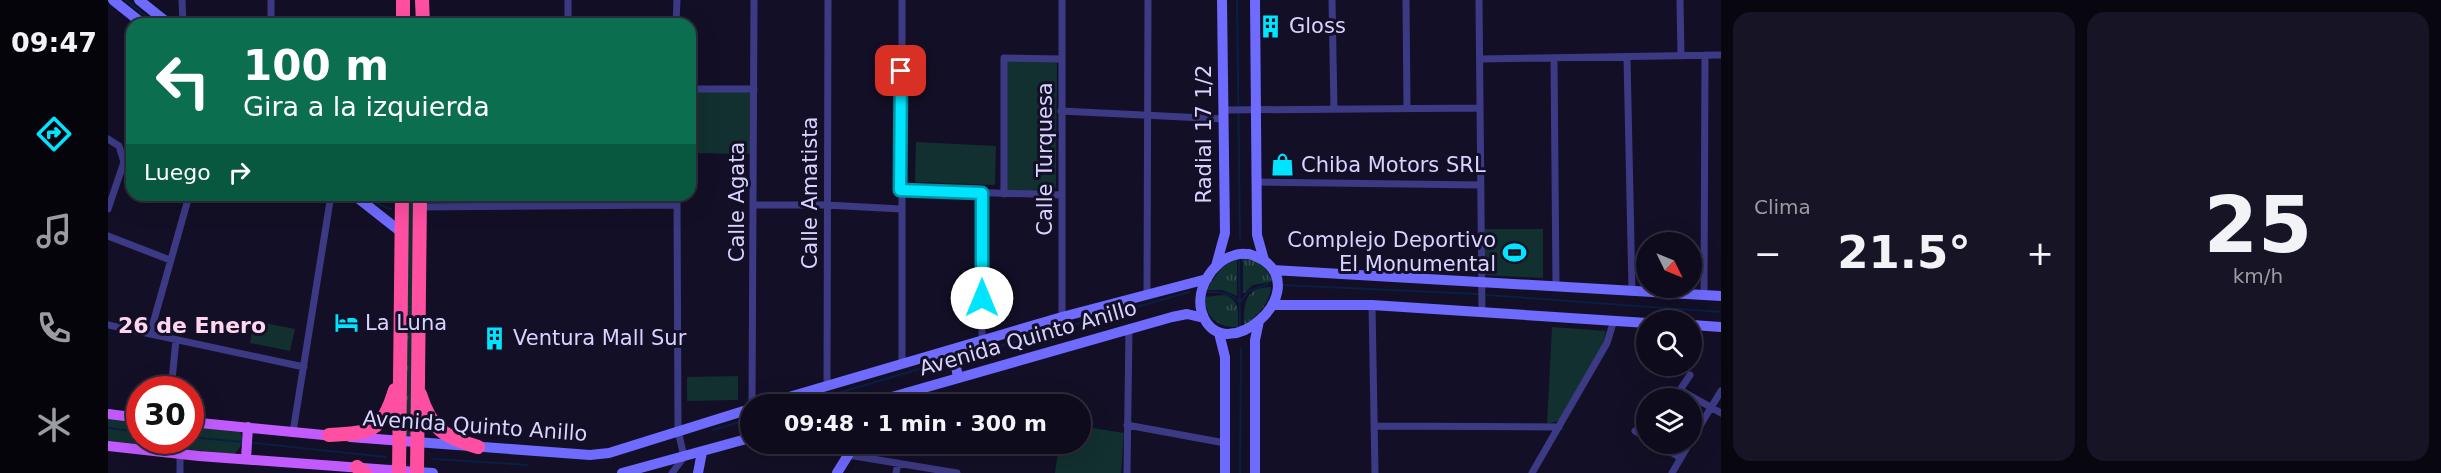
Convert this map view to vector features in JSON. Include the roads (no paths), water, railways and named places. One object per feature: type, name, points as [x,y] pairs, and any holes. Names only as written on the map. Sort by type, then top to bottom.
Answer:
[{"type":"highway","points":[[403,0],[403,18]]},
{"type":"highway","points":[[422,0],[423,18]]},
{"type":"highway","points":[[399,472],[402,201]]},
{"type":"highway","points":[[417,472],[420,201]]},
{"type":"highway","points":[[329,435],[358,434],[376,426],[390,407],[400,376]]},
{"type":"highway","points":[[417,383],[423,402],[435,426],[457,441],[478,447]]},
{"type":"main road","points":[[113,0],[136,18]]},
{"type":"main road","points":[[139,0],[162,18]]},
{"type":"main road","name":"Radial 17 1/2","points":[[1216,267],[1225,233],[1227,113],[1222,0]]},
{"type":"main road","points":[[1255,0],[1253,110],[1257,236],[1264,260],[1273,270],[1278,281],[1278,292],[1273,305],[1259,321],[1244,331],[1232,334],[1219,333],[1209,327],[1204,318],[1200,299],[1207,279],[1216,267],[1236,255],[1249,254],[1264,260]]},
{"type":"main road","points":[[362,201],[401,232]]},
{"type":"main road","points":[[1273,270],[1721,296]]},
{"type":"main road","name":"Avenida Quinto Anillo","points":[[800,394],[1147,293],[1207,279]]},
{"type":"main road","points":[[1273,305],[1372,305],[1636,321]]},
{"type":"main road","name":"Avenida Quinto Anillo","points":[[908,394],[1187,314],[1204,318]]},
{"type":"main road","points":[[1255,473],[1256,340],[1259,321]]},
{"type":"main road","points":[[1702,326],[1721,327]]},
{"type":"main road","points":[[1219,333],[1225,357],[1225,473]]},
{"type":"main road","points":[[953,349],[958,378]]},
{"type":"main road","name":"Avenida Quinto Anillo","points":[[204,424],[590,455],[609,453],[740,410]]},
{"type":"main road","points":[[108,414],[126,416]]},
{"type":"main road","points":[[246,459],[248,426]]},
{"type":"main road","points":[[622,473],[740,441]]},
{"type":"main road","points":[[108,446],[126,448]]},
{"type":"main road","points":[[698,473],[702,452]]},
{"type":"main road","points":[[180,454],[246,459],[295,468],[433,473]]},
{"type":"main road","points":[[837,473],[849,455]]},
{"type":"street","points":[[182,0],[183,18]]},
{"type":"street","points":[[271,0],[271,18]]},
{"type":"street","points":[[568,0],[568,18]]},
{"type":"street","points":[[676,18],[677,0]]},
{"type":"street","name":"Calle Agata","points":[[751,394],[754,0]]},
{"type":"street","name":"Calle Amatista","points":[[827,386],[828,0]]},
{"type":"street","points":[[902,0],[900,190],[902,364]]},
{"type":"street","name":"Calle Turquesa","points":[[1062,0],[1062,317]]},
{"type":"street","points":[[1147,293],[1148,0]]},
{"type":"street","points":[[1332,0],[1334,109]]},
{"type":"street","points":[[1406,0],[1407,108]]},
{"type":"street","points":[[1479,0],[1482,312]]},
{"type":"street","points":[[1680,0],[1681,56]]},
{"type":"street","points":[[1480,59],[1721,55]]},
{"type":"street","points":[[1704,295],[1705,56]]},
{"type":"street","points":[[1627,57],[1632,292]]},
{"type":"street","points":[[1004,194],[1004,58],[1061,59]]},
{"type":"street","points":[[1554,59],[1556,286]]},
{"type":"street","points":[[696,89],[754,89]]},
{"type":"street","points":[[1061,111],[1147,116],[1253,110],[1479,108]]},
{"type":"street","points":[[108,139],[119,146],[124,162],[108,209]]},
{"type":"street","points":[[1256,182],[1481,185]]},
{"type":"street","points":[[900,190],[1062,195]]},
{"type":"street","points":[[982,193],[982,340]]},
{"type":"street","points":[[293,432],[330,201]]},
{"type":"street","points":[[420,201],[677,204],[678,430],[684,457],[672,473]]},
{"type":"street","points":[[150,334],[187,203]]},
{"type":"street","points":[[753,205],[826,205],[901,209]]},
{"type":"street","points":[[108,236],[170,260]]},
{"type":"street","points":[[1372,305],[1375,473]]},
{"type":"street","points":[[1532,473],[1608,343],[1614,320]]},
{"type":"street","points":[[108,325],[304,367]]},
{"type":"street","points":[[1127,473],[1129,329]]},
{"type":"street","points":[[172,376],[176,340]]},
{"type":"street","points":[[1702,423],[1721,391]]},
{"type":"street","points":[[1702,403],[1721,413]]},
{"type":"street","points":[[1127,425],[1225,443]]},
{"type":"street","points":[[1375,426],[1559,427]]},
{"type":"street","points":[[180,454],[180,473]]},
{"type":"street","points":[[1674,454],[1681,458]]},
{"type":"street","points":[[1672,473],[1683,454]]},
{"type":"street","points":[[849,455],[957,473]]},
{"type":"street","points":[[896,473],[898,463]]},
{"type":"waterway","points":[[126,0],[148,18]]},
{"type":"waterway","points":[[1237,0],[1240,238]]},
{"type":"waterway","points":[[375,201],[391,209]]},
{"type":"waterway","points":[[1239,259],[1240,326]]},
{"type":"waterway","points":[[1205,292],[1224,293],[1240,302],[1249,291],[1268,284]]},
{"type":"waterway","points":[[1281,285],[1478,294]]},
{"type":"waterway","points":[[958,358],[1189,292]]},
{"type":"waterway","points":[[1487,295],[1721,312]]},
{"type":"waterway","points":[[1240,473],[1241,349]]},
{"type":"waterway","points":[[835,394],[946,361]]},
{"type":"waterway","points":[[713,430],[740,422]]},
{"type":"waterway","points":[[108,428],[126,430]]},
{"type":"waterway","points":[[204,438],[242,442]]},
{"type":"waterway","points":[[254,443],[386,457]]},
{"type":"waterway","points":[[433,459],[528,465]]},
{"type":"place","name":"Gloss","points":[[1271,26]]},
{"type":"place","name":"Chiba Motors SRL","points":[[1283,165]]},
{"type":"place","name":"Complejo Deportivo El Monumental","points":[[1514,252]]},
{"type":"place","name":"La Luna","points":[[347,323]]},
{"type":"place","name":"Ventura Mall Sur","points":[[495,338]]},
{"type":"district","name":"26 de Enero","points":[[192,325]]}]
